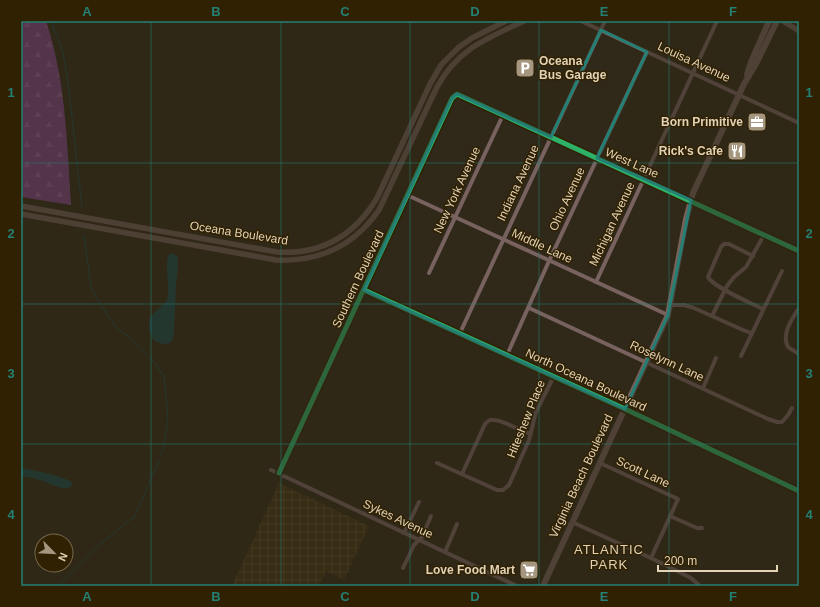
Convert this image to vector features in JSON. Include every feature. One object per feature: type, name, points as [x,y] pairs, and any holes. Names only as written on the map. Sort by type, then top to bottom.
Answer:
[{"type":"main road","name":"Oceana Boulevard","points":[[21,206],[277,252],[304,251],[324,246],[334,242],[351,230],[361,221],[370,209],[377,198],[430,84],[442,65],[459,47],[472,38],[506,21]]},
{"type":"main road","name":"Oceana Boulevard","points":[[21,214],[276,260],[311,258],[327,253],[358,235],[379,210],[437,87],[455,61],[477,44],[524,21]]},
{"type":"main road","name":"Virginia Beach Boulevard","points":[[744,84],[751,62],[769,21]]},
{"type":"main road","name":"Virginia Beach Boulevard","points":[[543,586],[668,315],[683,231],[691,200],[744,84],[756,64],[777,21]]},
{"type":"main road","points":[[783,21],[799,31]]},
{"type":"main road","points":[[192,244],[194,237]]},
{"type":"main road","points":[[324,246],[327,253]]},
{"type":"street","name":"Louisa Avenue","points":[[581,21],[799,123]]},
{"type":"street","name":"Indiana Avenue","points":[[460,333],[605,21]]},
{"type":"street","name":"Michigan Avenue","points":[[596,282],[716,21]]},
{"type":"street","name":"Ohio Avenue","points":[[507,355],[549,260],[647,52]]},
{"type":"street","name":"West Lane","points":[[457,94],[799,250]]},
{"type":"street","name":"Southern Boulevard","points":[[279,473],[452,98],[457,94]]},
{"type":"street","name":"New York Avenue","points":[[430,273],[503,115]]},
{"type":"street","name":"Middle Lane","points":[[407,195],[668,315]]},
{"type":"street","points":[[712,316],[730,281],[746,267],[764,235]]},
{"type":"street","points":[[753,256],[729,244],[722,246],[708,277],[709,280],[725,290],[763,309]]},
{"type":"street","points":[[741,356],[782,271]]},
{"type":"street","name":"North Oceana Boulevard","points":[[364,290],[554,376],[799,491]]},
{"type":"street","points":[[670,305],[688,306],[751,333]]},
{"type":"street","name":"Roselynn Lane","points":[[529,308],[777,422],[784,420],[792,408]]},
{"type":"street","points":[[799,308],[788,327],[785,340],[788,347],[799,354]]},
{"type":"street","points":[[703,388],[716,358]]},
{"type":"street","name":"Hiteshew Place","points":[[437,463],[500,490],[509,486],[531,434],[536,412],[554,376]]},
{"type":"street","points":[[462,474],[485,424],[489,421],[497,420],[531,434]]},
{"type":"street","name":"Scott Lane","points":[[600,463],[678,500],[670,516]]},
{"type":"street","name":"Sykes Avenue","points":[[271,470],[517,586]]},
{"type":"street","points":[[404,533],[419,502]]},
{"type":"street","points":[[403,568],[414,545],[424,533],[431,516]]},
{"type":"street","points":[[651,558],[670,516],[697,528],[702,528]]},
{"type":"street","points":[[572,522],[651,558],[691,578],[700,586]]},
{"type":"street","points":[[445,552],[457,524]]},
{"type":"highlighted area","points":[[601,30],[647,52],[597,158],[691,200],[668,315],[625,409],[364,290],[452,98],[457,94],[551,137]]},
{"type":"shaded area","points":[[279,483],[369,526],[344,580],[326,571],[319,586],[232,586]]},
{"type":"green space","points":[[21,21],[46,21],[53,44],[62,89],[67,135],[71,205],[21,197]]},
{"type":"water","points":[[170,253],[176,255],[178,258],[178,268],[173,339],[171,342],[166,344],[153,339],[149,323],[153,314],[167,300],[167,261]]},
{"type":"water","points":[[21,468],[69,480],[72,483],[71,487],[61,488],[40,480],[21,476]]},
{"type":"waterway","points":[[51,21],[63,53],[68,81],[82,207]]},
{"type":"waterway","points":[[84,235],[91,287],[98,301],[116,327],[134,341],[151,358],[164,376],[168,418],[164,447],[161,454]]},
{"type":"waterway","points":[[58,586],[100,544],[135,516],[159,460]]},
{"type":"cycle path","points":[[279,473],[452,98],[457,94],[799,251]]},
{"type":"cycle path","points":[[364,290],[625,409],[799,491]]},
{"type":"place","name":"Oceana Bus Garage","points":[[525,68]]},
{"type":"place","name":"Born Primitive","points":[[757,122]]},
{"type":"place","name":"Rick's Cafe","points":[[737,151]]},
{"type":"place","name":"Love Food Mart","points":[[529,570]]},
{"type":"district","name":"ATLANTIC PARK","points":[[609,556]]}]
